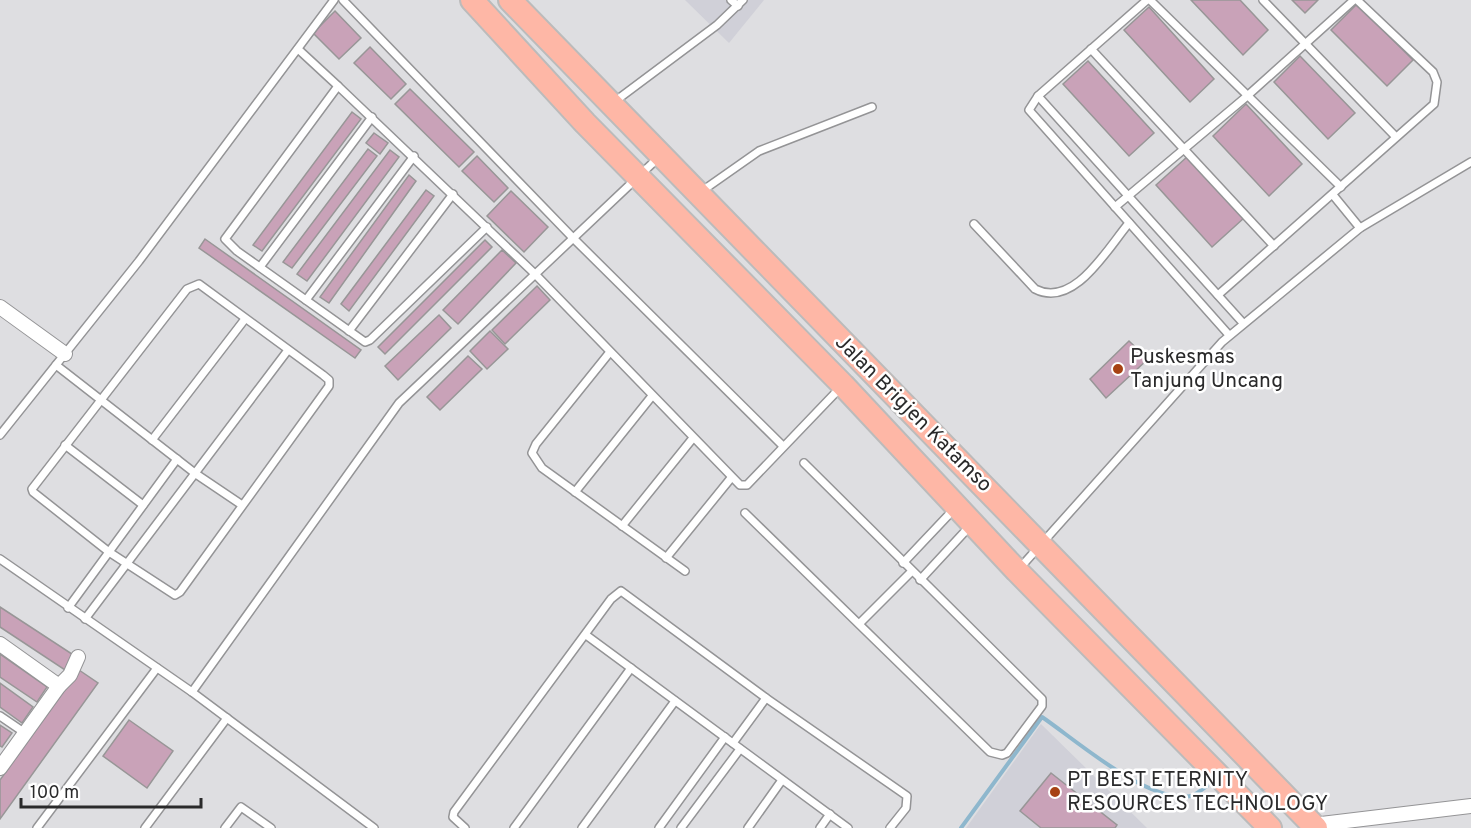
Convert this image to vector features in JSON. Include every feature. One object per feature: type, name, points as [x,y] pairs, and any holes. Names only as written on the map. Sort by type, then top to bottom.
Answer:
[{"type":"highway","name":"Jalan Brigjen Katamso","points":[[472,0],[638,177],[843,385],[1017,571],[1270,828]]},
{"type":"highway","name":"Jalan Brigjen Katamso","points":[[510,0],[610,106],[1042,544],[1314,826]]},
{"type":"street","points":[[0,307],[65,354]]},
{"type":"street","points":[[0,644],[58,686]]},
{"type":"street","points":[[0,768],[58,686],[70,675],[78,657]]},
{"type":"street","points":[[1314,826],[1471,806]]},
{"type":"lane","points":[[0,435],[139,261],[334,0]]},
{"type":"lane","points":[[343,0],[573,238],[782,446]]},
{"type":"lane","points":[[731,0],[741,3]]},
{"type":"lane","points":[[1229,335],[1029,110],[1038,96],[1149,0],[1246,97],[1341,187]]},
{"type":"lane","points":[[1263,0],[1395,136]]},
{"type":"lane","points":[[1115,207],[1246,97],[1355,0],[1433,72],[1437,82],[1434,104],[1395,136],[1333,195],[1218,295]]},
{"type":"lane","points":[[610,106],[741,3]]},
{"type":"lane","points":[[298,49],[414,156],[535,274],[740,485],[747,485],[843,385]]},
{"type":"lane","points":[[1091,49],[1274,246]]},
{"type":"lane","points":[[338,86],[227,235],[226,243],[361,341],[370,340],[487,227]]},
{"type":"lane","points":[[1038,96],[1243,323]]},
{"type":"lane","points":[[697,194],[759,151],[872,107]]},
{"type":"lane","points":[[260,267],[372,117]]},
{"type":"lane","points":[[306,300],[414,156]]},
{"type":"lane","points":[[192,692],[399,403],[659,156]]},
{"type":"lane","points":[[1017,571],[1229,335],[1360,228],[1471,162]]},
{"type":"lane","points":[[350,331],[453,194]]},
{"type":"lane","points":[[1333,195],[1360,228]]},
{"type":"lane","points":[[974,224],[1035,289],[1045,294],[1053,294],[1075,287],[1129,223]]},
{"type":"lane","points":[[194,285],[205,288],[288,350],[323,375],[328,380],[329,386],[178,594],[171,594],[108,552],[33,492],[34,484],[194,285]]},
{"type":"lane","points":[[152,440],[245,319]]},
{"type":"lane","points":[[85,619],[288,350]]},
{"type":"lane","points":[[610,352],[536,444],[532,453],[542,468],[685,571]]},
{"type":"lane","points":[[56,365],[196,474],[242,505]]},
{"type":"lane","points":[[575,492],[652,396]]},
{"type":"lane","points":[[622,526],[693,438]]},
{"type":"lane","points":[[65,445],[143,505]]},
{"type":"lane","points":[[68,608],[177,459]]},
{"type":"lane","points":[[745,513],[990,752],[1002,755],[1007,753],[1042,706],[1042,699],[804,463]]},
{"type":"lane","points":[[666,558],[731,478]]},
{"type":"lane","points":[[903,563],[957,507]]},
{"type":"lane","points":[[920,580],[972,524]]},
{"type":"lane","points":[[0,559],[192,692],[374,828]]},
{"type":"lane","points":[[860,623],[912,572]]},
{"type":"lane","points":[[465,828],[453,817],[454,812],[618,591],[624,592],[766,698],[907,796],[906,808],[890,828]]},
{"type":"lane","points":[[586,635],[848,828]]},
{"type":"lane","points":[[37,828],[157,668]]},
{"type":"lane","points":[[514,828],[631,668]]},
{"type":"lane","points":[[733,743],[766,698]]},
{"type":"lane","points":[[582,828],[675,701]]},
{"type":"lane","points":[[0,716],[25,733]]},
{"type":"lane","points":[[145,828],[227,718]]},
{"type":"lane","points":[[659,828],[725,737]]},
{"type":"lane","points":[[681,828],[740,748]]},
{"type":"lane","points":[[748,828],[782,780]]},
{"type":"lane","points":[[225,828],[242,807],[271,828]]},
{"type":"lane","points":[[820,828],[830,814]]},
{"type":"shaded area","points":[[685,0],[764,0],[729,43]]},
{"type":"shaded area","name":"PT BEST ETERNITY RESOURCES TECHNOLOGY","points":[[1041,724],[1147,828],[966,828]]},
{"type":"building","points":[[1191,0],[1240,0],[1268,30],[1243,55]]},
{"type":"building","points":[[1292,0],[1318,0],[1305,13]]},
{"type":"building","points":[[1357,4],[1413,60],[1387,86],[1331,30]]},
{"type":"building","points":[[1149,7],[1214,79],[1190,102],[1124,30]]},
{"type":"building","points":[[335,11],[361,38],[339,59],[313,33]]},
{"type":"building","points":[[370,47],[406,84],[391,99],[354,63]]},
{"type":"building","points":[[1300,56],[1355,113],[1328,139],[1274,82]]},
{"type":"building","points":[[1088,61],[1154,133],[1129,156],[1063,84]]},
{"type":"building","points":[[410,89],[474,152],[459,167],[395,104]]},
{"type":"building","points":[[1246,104],[1302,164],[1269,196],[1213,136]]},
{"type":"building","points":[[352,112],[361,119],[262,251],[253,245]]},
{"type":"building","points":[[374,133],[388,143],[380,154],[366,143]]},
{"type":"building","points":[[368,149],[377,156],[292,268],[283,262]]},
{"type":"building","points":[[390,150],[399,157],[307,281],[297,274]]},
{"type":"building","points":[[477,156],[508,188],[494,202],[462,171]]},
{"type":"building","points":[[1188,156],[1244,218],[1212,247],[1156,185]]},
{"type":"building","points":[[409,175],[416,181],[329,303],[320,297]]},
{"type":"building","points":[[426,190],[434,196],[349,311],[341,304]]},
{"type":"building","points":[[511,191],[548,227],[524,252],[487,216]]},
{"type":"building","points":[[205,239],[361,350],[355,358],[199,248]]},
{"type":"building","points":[[485,240],[492,247],[385,354],[378,347]]},
{"type":"building","points":[[502,250],[516,263],[458,324],[443,310]]},
{"type":"building","points":[[537,286],[550,300],[505,344],[492,330]]},
{"type":"building","points":[[439,315],[451,328],[398,380],[385,366]]},
{"type":"building","points":[[490,331],[508,349],[487,369],[470,351]]},
{"type":"building","name":"Puskesmas Tanjung Uncang","points":[[1129,341],[1148,359],[1106,398],[1090,379]]},
{"type":"building","points":[[468,356],[482,369],[440,410],[427,397]]},
{"type":"building","points":[[0,607],[75,656],[65,670],[0,627]]},
{"type":"building","points":[[0,654],[47,687],[37,702],[0,677]]},
{"type":"building","points":[[79,670],[98,683],[0,819],[0,780]]},
{"type":"building","points":[[0,683],[33,707],[22,723],[0,707]]},
{"type":"building","points":[[129,720],[173,751],[147,788],[103,756]]},
{"type":"building","points":[[0,725],[12,733],[2,747],[0,746]]},
{"type":"building","name":"PT BEST ETERNITY RESOURCES TECHNOLOGY","points":[[1051,773],[1117,825],[1115,828],[1041,828],[1020,811]]},
{"type":"waterway","points":[[961,828],[1042,717],[1113,768],[1154,790],[1174,796],[1191,796],[1207,786]]},
{"type":"place","name":"Puskesmas Tanjung Uncang","points":[[1118,369]]},
{"type":"place","name":"PT BEST ETERNITY RESOURCES TECHNOLOGY","points":[[1055,792]]}]
